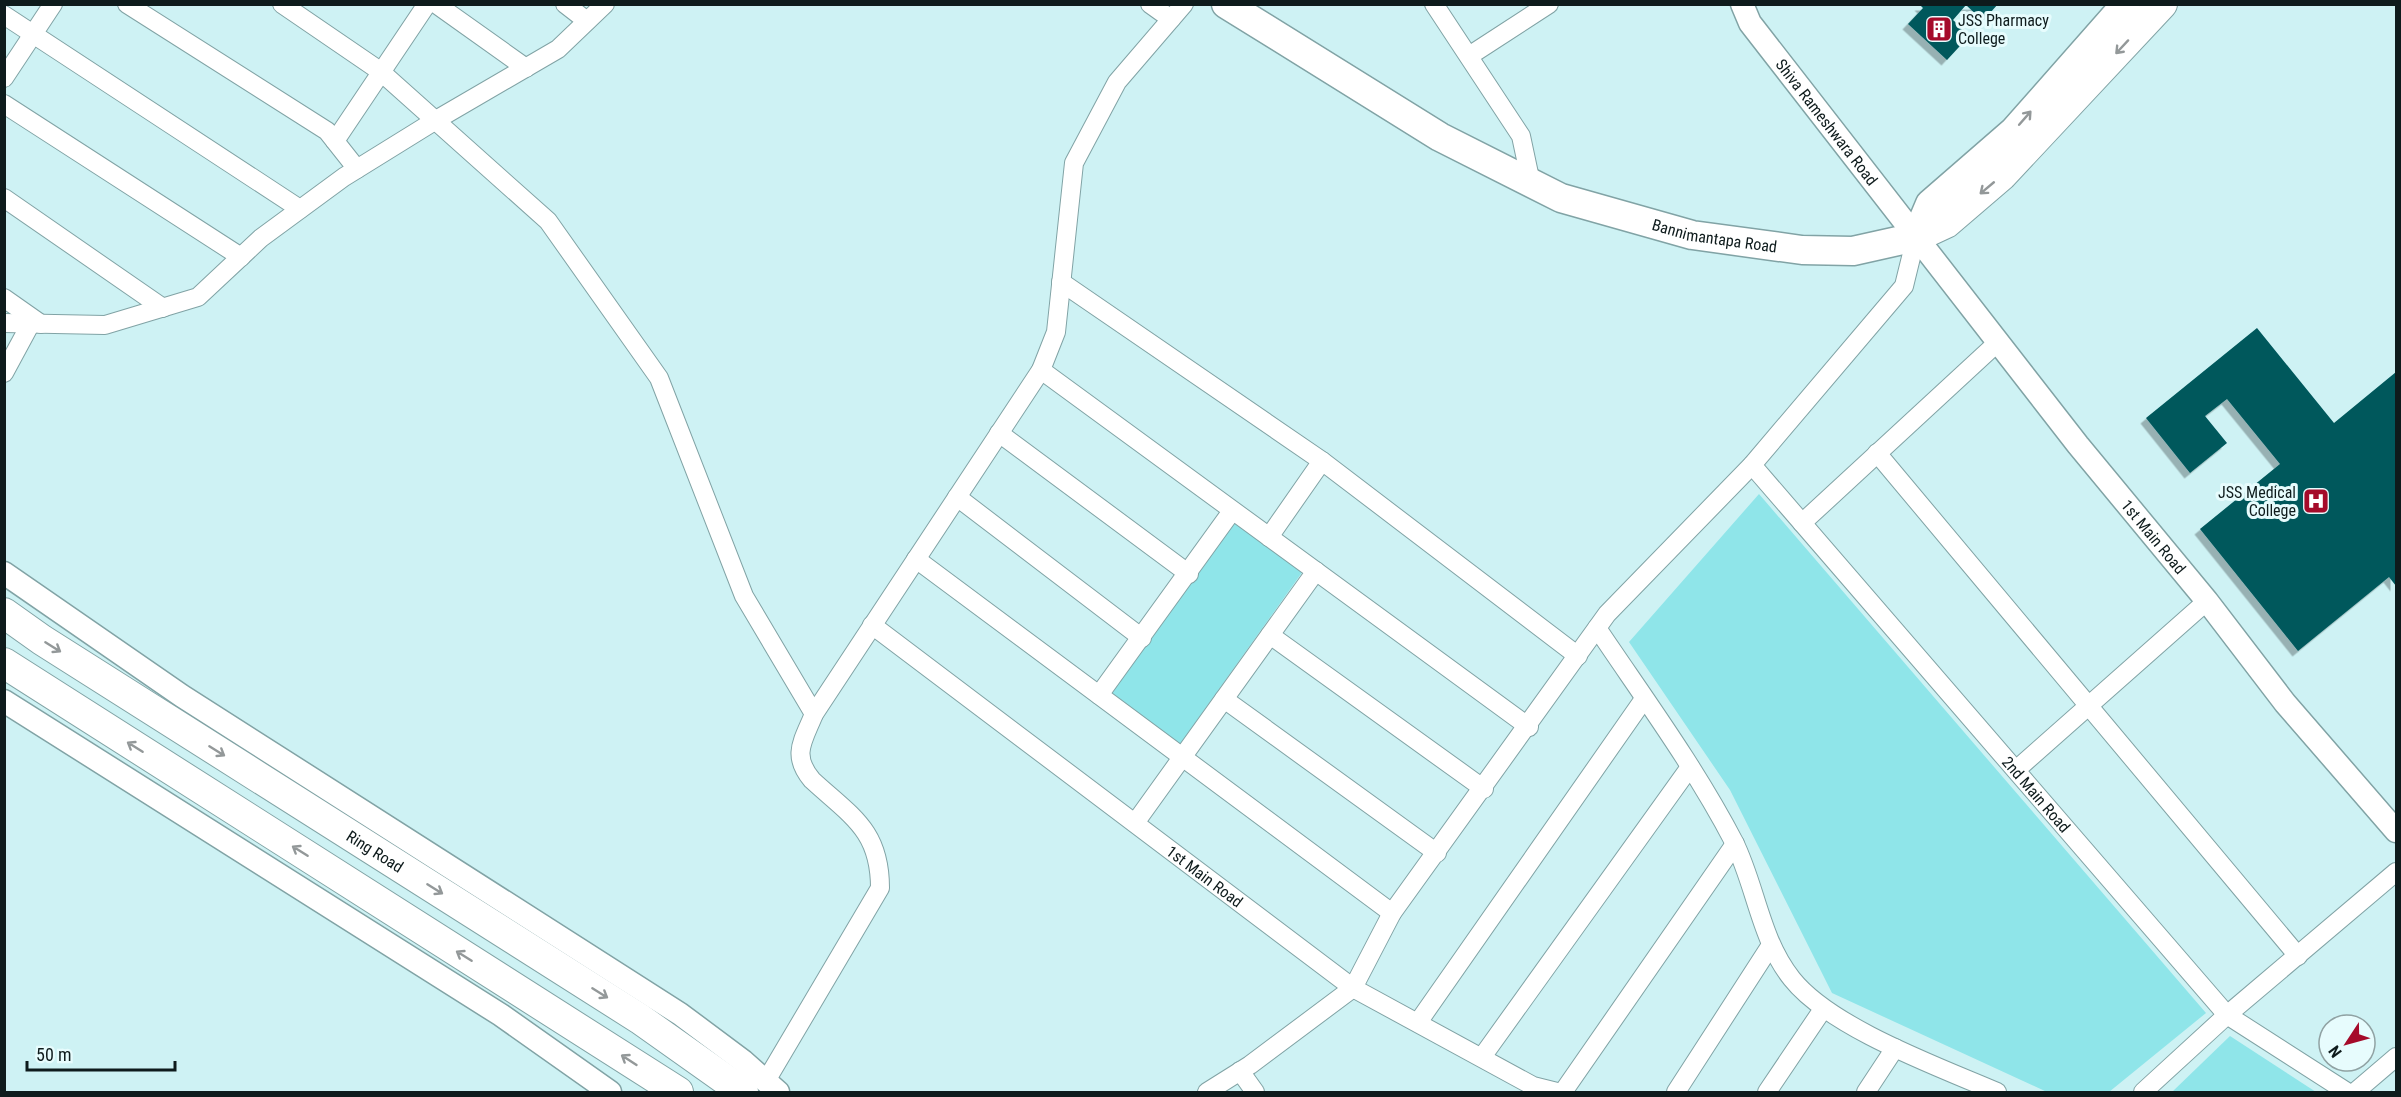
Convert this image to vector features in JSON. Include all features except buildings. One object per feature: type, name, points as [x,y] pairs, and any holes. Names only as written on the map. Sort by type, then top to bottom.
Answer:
[{"type":"highway","name":"Bannimantapa Road","points":[[1916,237],[1946,223],[2002,175],[2162,4]]},
{"type":"highway","name":"Ring Road","points":[[4,613],[42,640],[640,1019],[762,1089]]},
{"type":"highway","points":[[4,663],[678,1092]]},
{"type":"main road","name":"Bannimantapa Road","points":[[1226,4],[1440,137],[1561,198],[1692,236],[1802,250],[1853,251],[1916,237]]},
{"type":"main road","points":[[1916,237],[1930,204],[2014,131],[2126,4]]},
{"type":"street","points":[[4,78],[53,4]]},
{"type":"street","points":[[127,4],[327,131],[357,169]]},
{"type":"street","points":[[282,4],[380,71],[548,221],[659,378],[744,596],[814,714]]},
{"type":"street","points":[[335,141],[427,4]]},
{"type":"street","points":[[436,4],[526,68]]},
{"type":"street","points":[[565,4],[587,21]]},
{"type":"street","points":[[4,323],[105,325],[198,297],[261,238],[300,209],[357,169],[436,120],[558,49],[605,4]]},
{"type":"street","points":[[1150,4],[1171,19]]},
{"type":"street","points":[[4,573],[182,696],[680,1014],[762,1089],[880,888],[877,852],[868,832],[812,780],[801,762],[799,752],[814,714],[1041,370],[1056,332],[1074,163],[1117,82],[1184,4]]},
{"type":"street","points":[[1434,4],[1521,136],[1531,183]]},
{"type":"street","points":[[1469,56],[1549,4]]},
{"type":"street","name":"Shiva Rameshwara Road","points":[[1742,4],[1750,23],[1916,237]]},
{"type":"street","points":[[4,15],[300,209]]},
{"type":"street","points":[[4,104],[241,257]]},
{"type":"street","points":[[4,198],[163,308]]},
{"type":"street","points":[[1207,1092],[1240,1071],[1353,988],[1392,913],[1529,727],[1607,614],[1752,465],[1904,286],[1916,237]]},
{"type":"street","name":"1st Main Road","points":[[1916,237],[1997,343],[2207,602],[2285,703],[2397,831]]},
{"type":"street","points":[[1061,282],[1322,461],[1578,656]]},
{"type":"street","points":[[4,298],[36,323]]},
{"type":"street","points":[[4,373],[36,323]]},
{"type":"street","points":[[1802,524],[1997,343]]},
{"type":"street","points":[[1041,370],[1529,727]]},
{"type":"street","points":[[999,433],[1190,574]]},
{"type":"street","points":[[1877,453],[2298,956]]},
{"type":"street","points":[[1269,537],[1322,461]]},
{"type":"street","name":"2nd Main Road","points":[[1752,465],[2227,1015],[2347,1092]]},
{"type":"street","points":[[957,496],[1142,638]]},
{"type":"street","points":[[1099,695],[1190,574],[1232,511]]},
{"type":"street","points":[[916,559],[1392,913]]},
{"type":"street","points":[[1135,823],[1316,571]]},
{"type":"street","points":[[2016,770],[2207,602]]},
{"type":"street","name":"1st Main Road","points":[[872,625],[1353,988],[1419,1021],[1533,1086],[1557,1092]]},
{"type":"street","points":[[1597,628],[1690,767],[1735,844],[1771,945],[1792,979],[1823,1009],[1965,1087],[1997,1092]]},
{"type":"street","points":[[1270,635],[1484,789]]},
{"type":"street","points":[[1224,699],[1437,853]]},
{"type":"street","points":[[1419,1021],[1644,699]]},
{"type":"street","points":[[4,701],[501,1015],[609,1092]]},
{"type":"street","points":[[1482,1057],[1690,767]]},
{"type":"street","points":[[1563,1092],[1735,844]]},
{"type":"street","points":[[2143,1092],[2227,1015],[2397,872]]},
{"type":"street","points":[[1676,1092],[1771,945]]},
{"type":"street","points":[[1767,1092],[1823,1009]]},
{"type":"street","points":[[1866,1092],[1895,1048]]},
{"type":"street","points":[[2355,1092],[2397,1057]]},
{"type":"street","points":[[1240,1071],[1255,1092]]},
{"type":"shaded area","points":[[1759,494],[2206,1013],[2109,1092],[2047,1092],[1832,993],[1730,790],[1629,642]]},
{"type":"shaded area","points":[[1234,522],[1303,571],[1180,744],[1111,694]]},
{"type":"shaded area","points":[[2230,1036],[2316,1092],[2172,1092]]},
{"type":"place","name":"JSS Pharmacy College","points":[[1939,29]]},
{"type":"place","name":"JSS Medical College","points":[[2316,501]]}]
